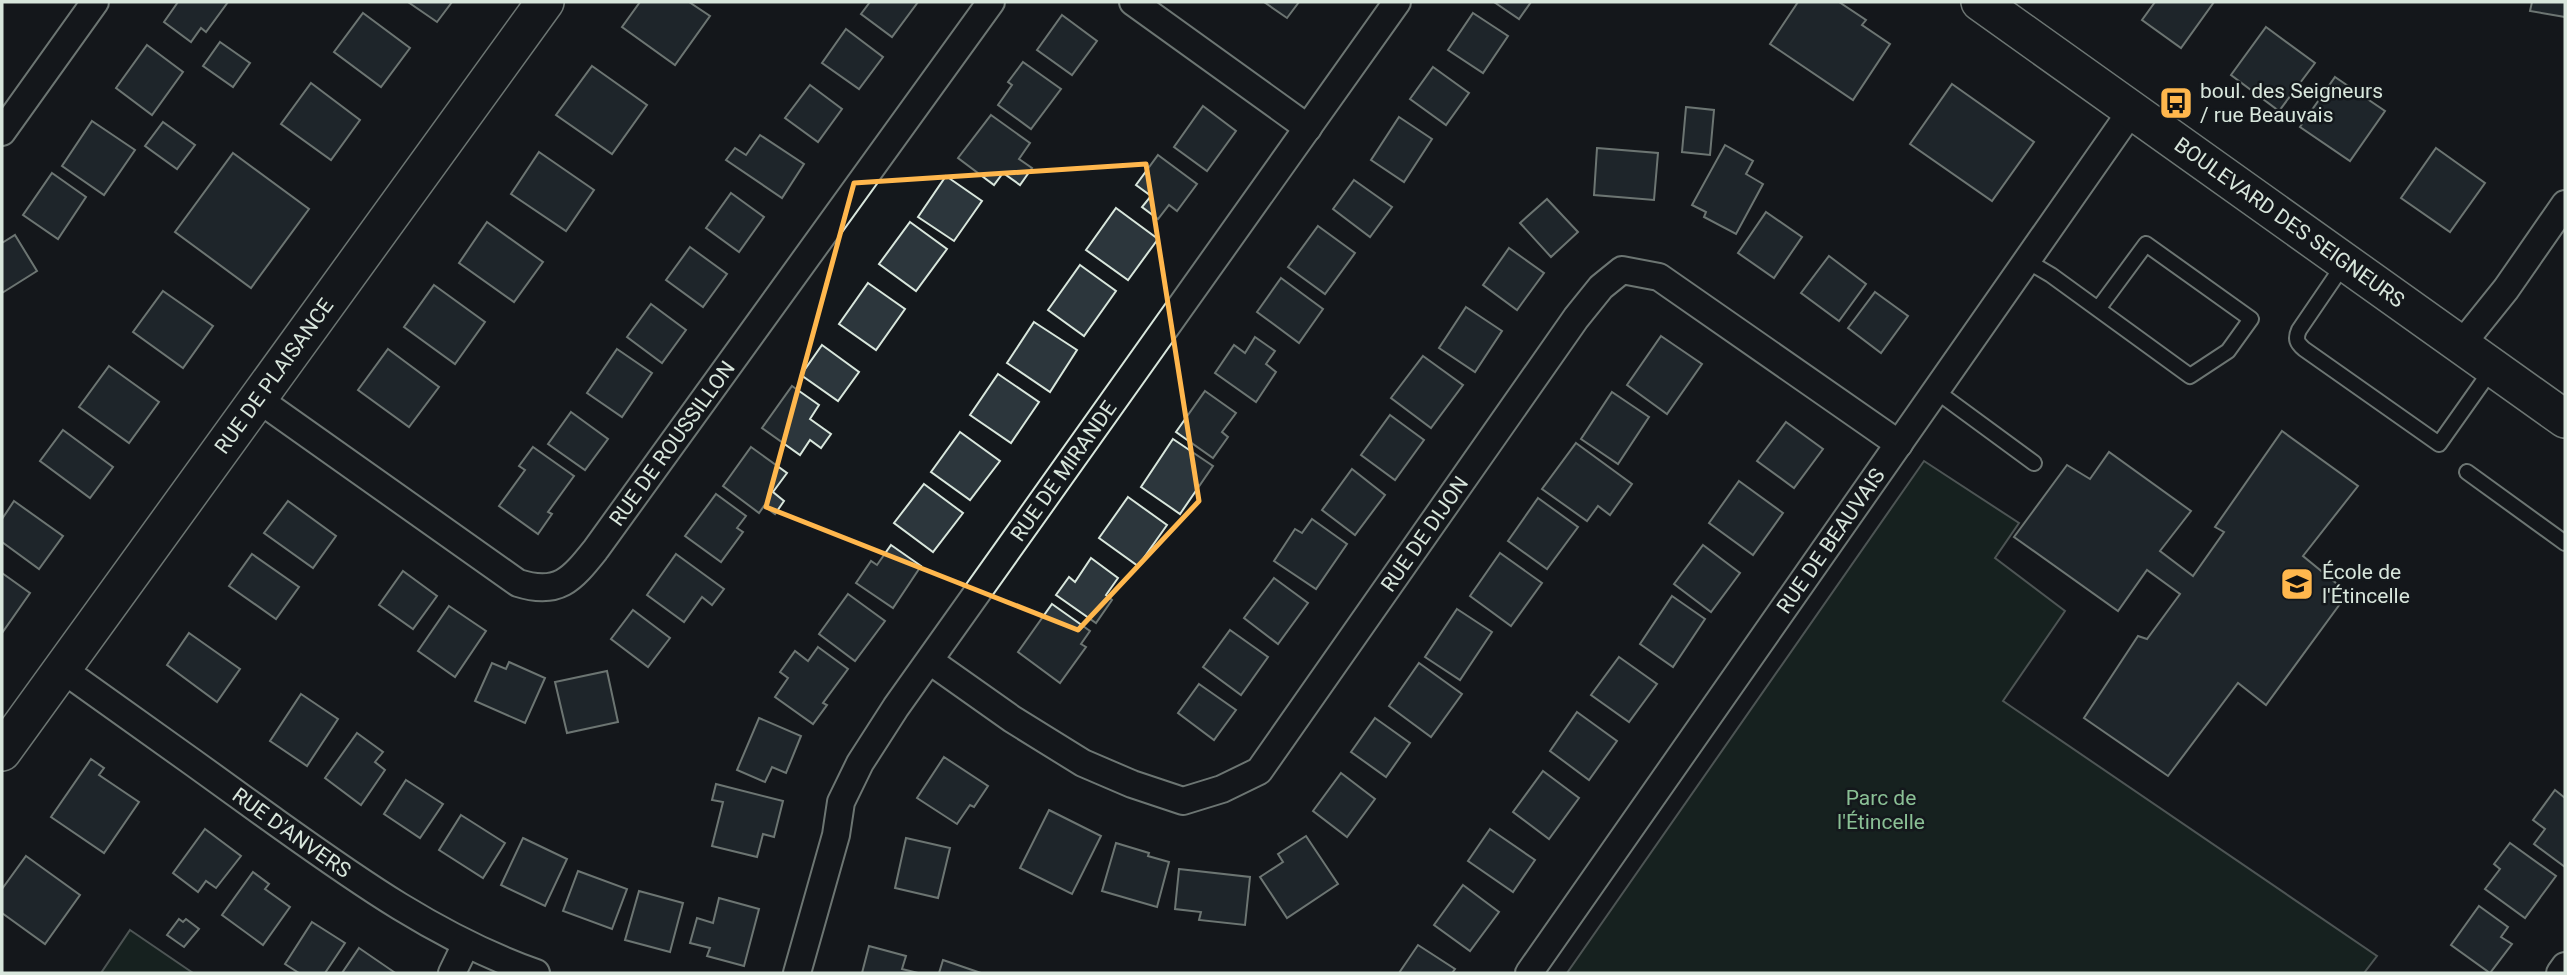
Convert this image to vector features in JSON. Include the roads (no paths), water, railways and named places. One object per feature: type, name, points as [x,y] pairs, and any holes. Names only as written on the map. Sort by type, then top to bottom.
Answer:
[{"type":"street","points":[[2,132],[94,2]]},
{"type":"street","name":"RUE DE PLAISANCE","points":[[2,752],[545,2]]},
{"type":"street","name":"RUE DE ROUSSILLON","points":[[258,398],[518,583],[535,589],[557,586],[574,577],[991,2]]},
{"type":"street","points":[[1133,2],[1308,128]]},
{"type":"street","name":"RUE DE MIRANDE","points":[[797,973],[836,835],[841,802],[874,740],[1397,2]]},
{"type":"street","name":"BOULEVARD DES SEIGNEURS","points":[[1979,2],[2565,419]]},
{"type":"street","name":"RUE DE BEAUVAIS","points":[[1528,973],[2132,110]]},
{"type":"street","points":[[2461,345],[2506,289],[2565,204]]},
{"type":"street","name":"RUE DE DIJON","points":[[930,661],[1012,719],[1083,763],[1145,788],[1184,801],[1222,789],[1259,771],[1576,318],[1601,287],[1622,270],[1659,277],[1899,444]]},
{"type":"street","name":"RUE D'ANVERS","points":[[62,669],[356,880],[430,927],[502,961],[536,973]]},
{"type":"street","points":[[452,973],[466,944]]},
{"type":"street","points":[[2560,973],[2565,966]]},
{"type":"lane","points":[[2027,261],[2190,376],[2228,351],[2251,319],[2146,244],[2098,309]]},
{"type":"lane","points":[[2345,262],[2298,330],[2298,343],[2304,349],[2439,444],[2493,368]]},
{"type":"lane","points":[[1936,391],[2035,463]]},
{"type":"lane","points":[[2467,472],[2565,543]]},
{"type":"place","name":"boul. des Seigneurs / rue Beauvais","points":[[2176,103]]},
{"type":"place","name":"École de l'Étincelle","points":[[2297,584]]},
{"type":"park label","name":"Parc de l'Étincelle","points":[[1881,810]]}]
